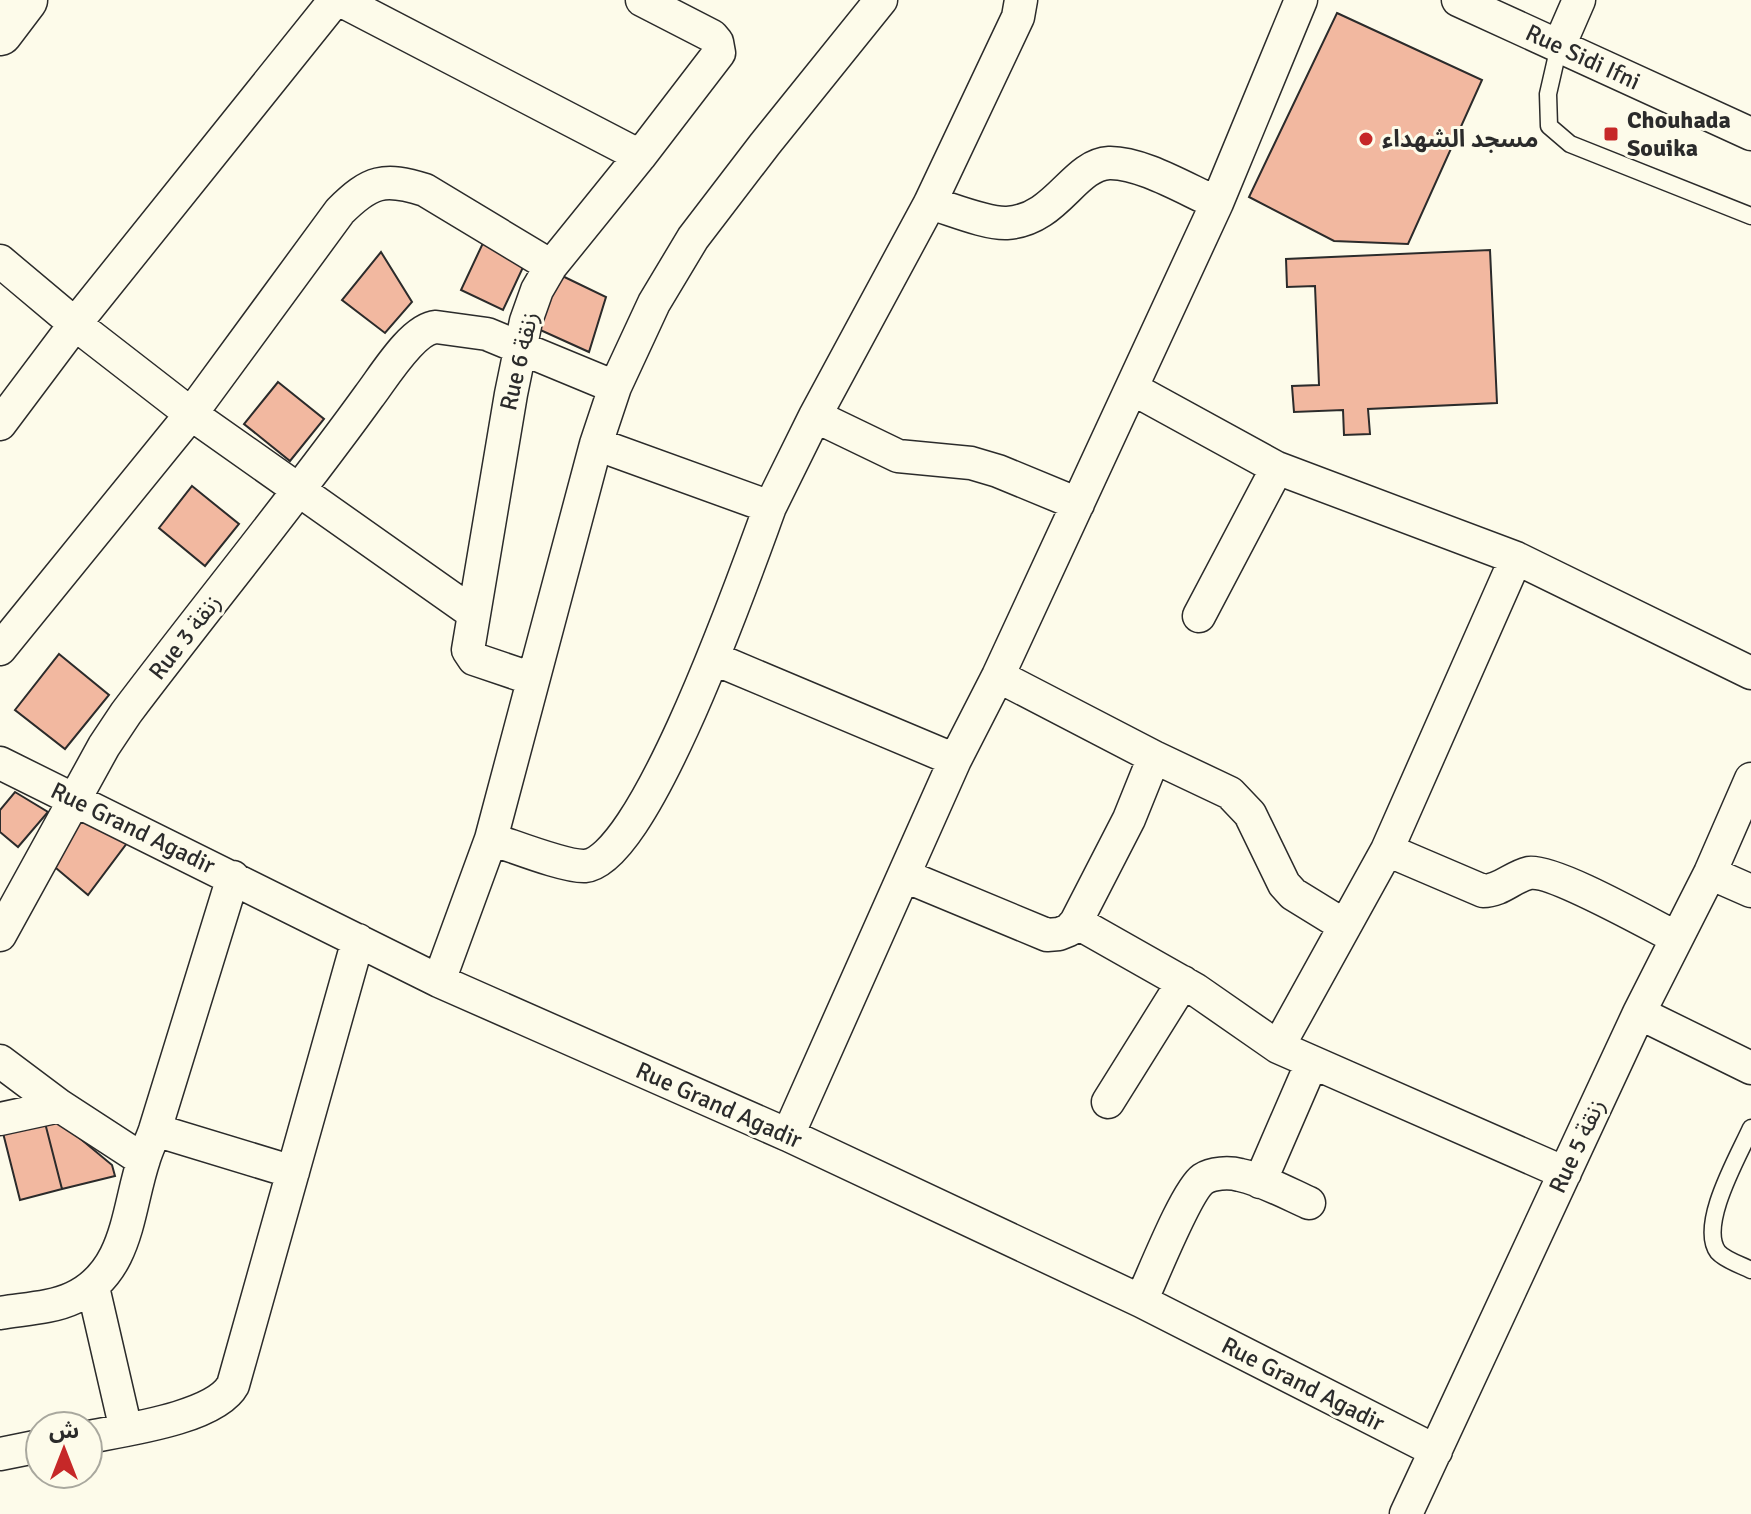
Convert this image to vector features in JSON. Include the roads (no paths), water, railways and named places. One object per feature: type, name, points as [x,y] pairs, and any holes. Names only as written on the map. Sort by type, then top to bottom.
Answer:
[{"type":"street","points":[[0,33],[25,0]]},
{"type":"street","points":[[0,424],[75,324],[338,0],[640,156]]},
{"type":"street","name":"Rue 6 زنقة","points":[[533,679],[470,656],[468,642],[521,347],[537,290],[551,266],[717,58],[719,47],[712,36],[642,0]]},
{"type":"street","points":[[439,981],[491,839],[596,444],[615,387],[654,303],[693,238],[881,0]]},
{"type":"street","points":[[491,839],[586,866],[602,860],[617,846],[646,802],[715,659],[770,507],[815,416],[930,203],[1018,17],[1021,0]]},
{"type":"street","points":[[788,1135],[955,760],[998,676],[1133,389],[1217,203],[1301,0]]},
{"type":"street","name":"Rue Sidi Ifni","points":[[1458,0],[1751,134]]},
{"type":"street","points":[[1559,46],[1579,0]]},
{"type":"street","points":[[930,203],[1002,223],[1027,220],[1045,209],[1095,166],[1107,163],[1128,164],[1217,203]]},
{"type":"street","points":[[0,649],[191,414],[340,211],[361,190],[382,182],[403,183],[425,190],[551,266]]},
{"type":"street","points":[[0,261],[191,414],[473,613]]},
{"type":"street","name":"Rue 3 زنقة","points":[[0,935],[104,746],[126,713],[301,490],[398,356],[425,330],[436,327],[487,334],[521,347]]},
{"type":"street","points":[[521,347],[615,387]]},
{"type":"street","points":[[1133,389],[1277,468],[1516,558],[1751,673]]},
{"type":"street","points":[[815,416],[898,456],[971,463],[1078,504]]},
{"type":"street","points":[[596,444],[770,507]]},
{"type":"street","points":[[1199,616],[1277,468]]},
{"type":"street","points":[[1278,1047],[1387,850],[1516,558]]},
{"type":"street","points":[[715,659],[955,760]]},
{"type":"street","points":[[998,676],[1230,793],[1241,802],[1257,826],[1284,884],[1293,894],[1345,926]]},
{"type":"street","points":[[905,876],[1047,935],[1069,930],[1129,819],[1154,757]]},
{"type":"street","name":"Rue Grand Agadir","points":[[0,763],[439,981],[788,1135],[1141,1301],[1436,1451]]},
{"type":"street","name":"Rue 5 زنقة","points":[[1406,1514],[1639,1013],[1710,873],[1751,779]]},
{"type":"street","points":[[1387,850],[1483,891],[1493,891],[1528,873],[1554,877],[1677,938]]},
{"type":"street","points":[[1710,873],[1751,891]]},
{"type":"street","points":[[0,1313],[82,1293],[118,1253],[127,1230],[143,1160],[233,877]]},
{"type":"street","points":[[1076,922],[1183,982],[1278,1047],[1565,1173]]},
{"type":"street","points":[[104,1434],[146,1426],[203,1408],[219,1402],[228,1393],[237,1373],[358,940]]},
{"type":"street","points":[[1108,1102],[1183,982]]},
{"type":"street","points":[[1639,1013],[1751,1068]]},
{"type":"street","points":[[0,1061],[60,1106],[143,1160]]},
{"type":"street","points":[[1260,1182],[1312,1062]]},
{"type":"street","points":[[0,1119],[60,1106]]},
{"type":"street","points":[[155,1130],[293,1172]]},
{"type":"street","points":[[1141,1301],[1184,1208],[1205,1177],[1238,1174],[1309,1203]]},
{"type":"street","points":[[82,1293],[126,1430]]},
{"type":"street","points":[[0,1454],[24,1449]]},
{"type":"lane","points":[[1559,46],[1548,94],[1549,126],[1570,144],[1751,216]]},
{"type":"lane","points":[[1751,1128],[1717,1206],[1712,1239],[1719,1254],[1751,1270]]},
{"type":"place","name":"Chouhada Souika","points":[[1611,134]]},
{"type":"place","name":"مسجد الشهداء","points":[[1366,139]]}]
